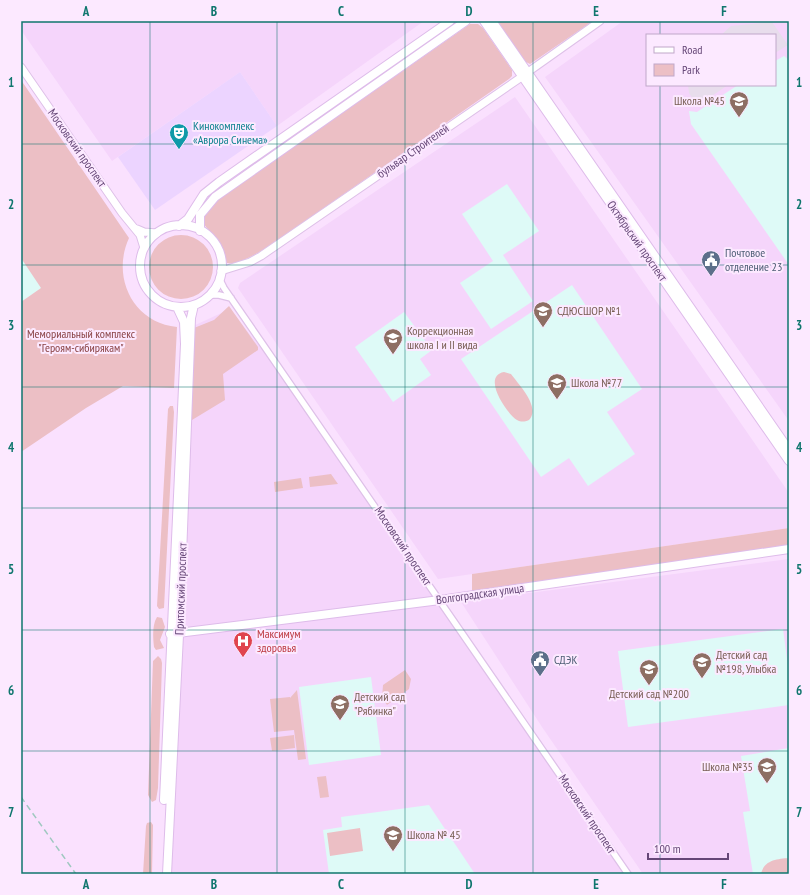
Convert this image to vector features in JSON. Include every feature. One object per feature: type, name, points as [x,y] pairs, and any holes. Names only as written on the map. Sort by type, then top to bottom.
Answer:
[{"type":"main road","points":[[179,226],[200,231],[212,241],[217,248],[221,262],[220,275],[210,295],[194,305],[177,307],[158,300],[144,284],[140,263],[144,248],[157,233],[179,226],[188,219],[204,194],[219,182],[450,21]]},
{"type":"main road","points":[[200,231],[199,220],[202,211],[211,200],[224,189],[466,21]]},
{"type":"main road","name":"Октябрьский проспект","points":[[484,21],[525,74],[789,450]]},
{"type":"main road","name":"Октябрьский проспект","points":[[492,21],[525,74],[789,461]]},
{"type":"main road","name":"Притомский проспект","points":[[167,874],[179,635],[191,318],[194,305]]},
{"type":"main road","name":"Притомский проспект","points":[[161,874],[170,634],[185,344],[184,322],[177,307]]},
{"type":"main road","name":"Волгоградская улица","points":[[170,634],[179,635],[440,600],[789,549]]},
{"type":"street","name":"бульвар Строителей","points":[[220,275],[261,256],[600,21]]},
{"type":"street","name":"Московский проспект","points":[[21,67],[122,213],[135,228],[142,240],[144,248]]},
{"type":"street","points":[[135,228],[144,232],[157,233]]},
{"type":"street","name":"Московский проспект","points":[[220,275],[231,298],[628,874]]},
{"type":"street","points":[[210,295],[219,294],[231,298]]},
{"type":"shaded area","points":[[21,21],[424,21],[277,126],[240,72],[112,161],[21,30]]},
{"type":"shaded area","points":[[623,21],[789,21],[789,421],[545,77]]},
{"type":"shaded area","points":[[772,22],[788,45],[776,52],[776,34],[722,34],[731,26]]},
{"type":"shaded area","name":"Школа №45","points":[[784,56],[789,60],[789,265],[691,124],[689,111],[697,112],[736,86],[776,86],[776,60]]},
{"type":"shaded area","points":[[240,72],[277,126],[155,210],[118,157]]},
{"type":"shaded area","points":[[688,86],[727,86],[697,106],[689,93]]},
{"type":"shaded area","points":[[515,97],[789,493],[789,528],[438,579],[238,288],[240,283]]},
{"type":"shaded area","points":[[507,184],[539,231],[503,255],[533,301],[491,329],[460,283],[493,261],[462,214]]},
{"type":"shaded area","points":[[21,258],[42,288],[21,302]]},
{"type":"shaded area","name":"Школа №77","points":[[572,285],[642,389],[607,412],[635,454],[588,486],[569,458],[541,477],[461,359]]},
{"type":"shaded area","points":[[230,309],[311,412],[628,874],[167,874],[191,327]]},
{"type":"shaded area","name":"Коррекционная школа I и II вида","points":[[404,312],[432,350],[420,359],[431,375],[393,402],[355,347]]},
{"type":"shaded area","points":[[789,559],[789,874],[643,874],[542,727],[461,602]]},
{"type":"shaded area","points":[[783,629],[789,674],[789,705],[628,727],[618,651]]},
{"type":"shaded area","name":"Детский сад \"Рябинка\"","points":[[371,677],[381,755],[309,765],[299,687]]},
{"type":"shaded area","name":"Школа №35","points":[[789,748],[789,874],[753,874],[743,812],[750,811],[741,756]]},
{"type":"shaded area","name":"Школа № 45","points":[[429,805],[475,874],[329,874],[323,830],[342,827],[341,817]]},
{"type":"green space","points":[[496,21],[593,21],[530,64],[524,61]]},
{"type":"green space","points":[[470,24],[478,24],[483,28],[512,70],[512,76],[509,79],[271,245],[243,260],[227,263],[221,246],[203,223],[205,213],[220,198]]},
{"type":"green space","name":"Мемориальный комплекс \"Героям-сибирякам\"","points":[[21,80],[129,238],[124,253],[123,268],[125,282],[130,296],[148,317],[162,324],[177,327],[174,388],[123,386],[86,408],[21,452],[21,302],[41,288],[21,258]]},
{"type":"green space","points":[[175,235],[187,235],[204,244],[211,255],[213,267],[211,279],[204,290],[187,299],[175,299],[163,294],[154,285],[149,273],[149,261],[154,249],[163,240]]},
{"type":"green space","points":[[229,306],[258,347],[258,350],[223,374],[225,400],[192,420],[190,419],[194,328],[214,320]]},
{"type":"green space","points":[[504,372],[511,374],[528,396],[532,409],[532,415],[529,420],[523,422],[517,420],[502,403],[495,387],[495,380],[498,375]]},
{"type":"green space","points":[[170,406],[173,406],[174,412],[164,608],[159,609],[157,606],[168,409]]},
{"type":"green space","points":[[331,474],[338,484],[310,487],[309,477]]},
{"type":"green space","points":[[301,478],[303,488],[275,492],[274,482]]},
{"type":"green space","points":[[789,528],[789,546],[472,595],[472,574]]},
{"type":"green space","points":[[157,617],[162,618],[165,627],[160,640],[164,648],[156,650],[154,647],[153,632]]},
{"type":"green space","points":[[158,656],[162,663],[158,788],[156,800],[152,802],[148,795],[153,661]]},
{"type":"green space","points":[[405,670],[411,679],[409,689],[387,705],[382,698],[383,685]]},
{"type":"green space","points":[[297,690],[306,759],[298,760],[294,730],[274,732],[270,699],[290,698]]},
{"type":"green space","points":[[294,735],[295,748],[272,751],[270,738]]},
{"type":"green space","points":[[326,776],[329,797],[320,798],[317,777]]},
{"type":"green space","points":[[151,822],[153,825],[152,874],[143,874],[146,826],[147,823]]},
{"type":"green space","points":[[360,828],[363,851],[330,856],[327,833]]},
{"type":"green space","points":[[789,858],[789,874],[761,874],[768,863]]},
{"type":"railway","points":[[21,797],[76,874]]},
{"type":"place","name":"Школа №45","points":[[739,118]]},
{"type":"place","name":"Кинокомплекс «Аврора Синема»","points":[[179,150]]},
{"type":"place","name":"Почтовое отделение 23","points":[[711,277]]},
{"type":"place","name":"СДЮСШОР №1","points":[[543,328]]},
{"type":"place","name":"Коррекционная школа I и II вида","points":[[393,355]]},
{"type":"place","name":"Школа №77","points":[[557,400]]},
{"type":"place","name":"Максимум здоровья","points":[[243,658]]},
{"type":"place","name":"СДЭК","points":[[540,677]]},
{"type":"place","name":"Детский сад №198, Улыбка","points":[[702,679]]},
{"type":"place","name":"Детский сад №200","points":[[649,686]]},
{"type":"place","name":"Детский сад \"Рябинка\"","points":[[340,721]]},
{"type":"place","name":"Школа №35","points":[[767,784]]},
{"type":"place","name":"Школа № 45","points":[[393,852]]}]
